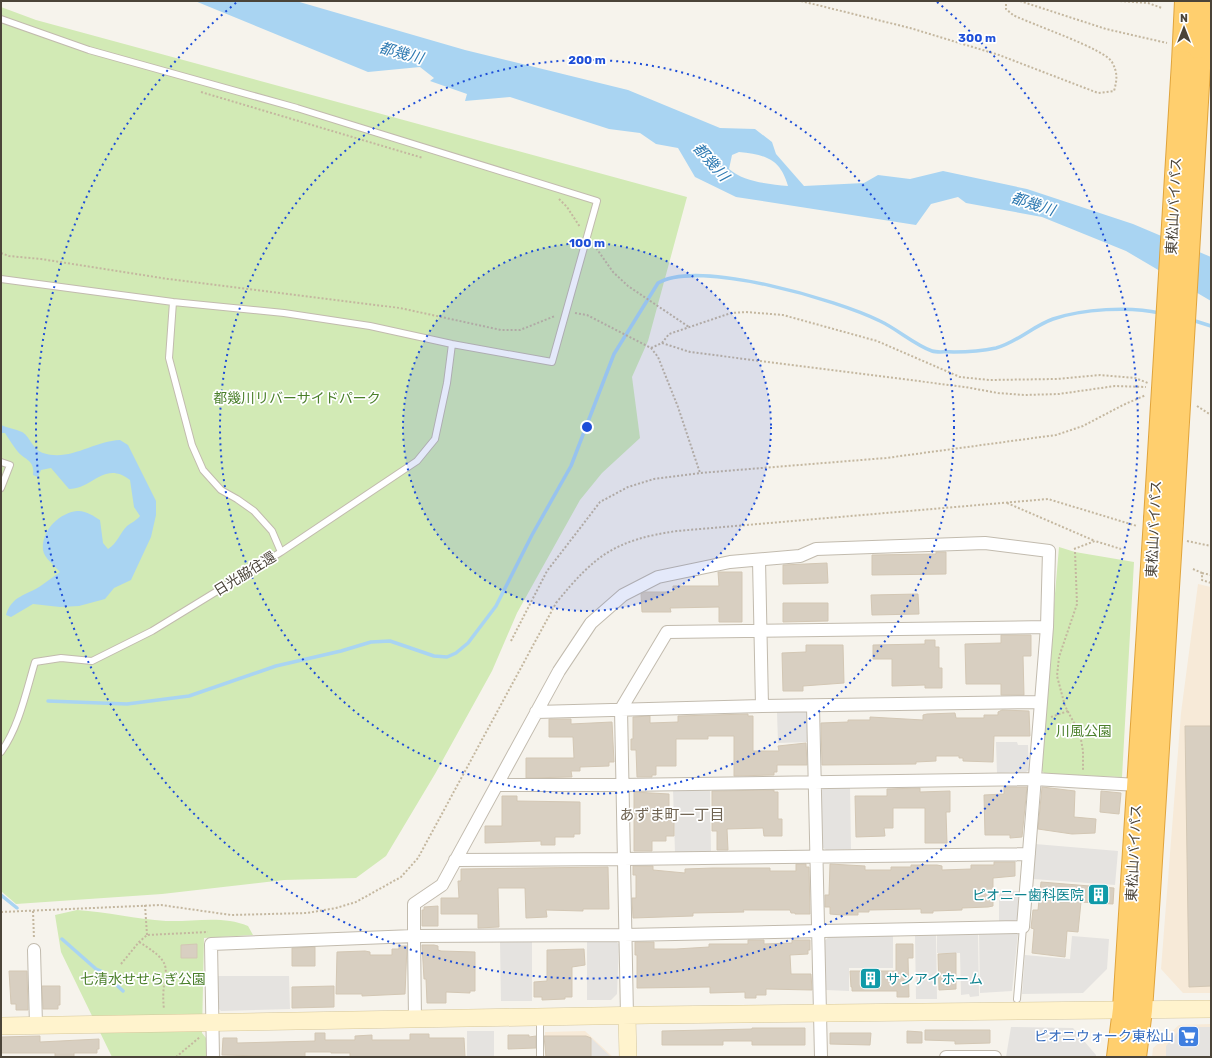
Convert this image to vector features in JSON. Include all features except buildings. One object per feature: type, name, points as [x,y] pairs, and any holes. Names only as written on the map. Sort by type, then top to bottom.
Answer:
[{"type":"highway","name":"東松山バイパス","points":[[1186,1],[1191,65]]},
{"type":"highway","name":"東松山バイパス","points":[[1135,1057],[1132,1010],[1138,785],[1155,523],[1191,65],[1203,1]]},
{"type":"highway","name":"東松山バイパス","points":[[1118,1057],[1132,1010],[1155,523]]},
{"type":"street","points":[[213,1057],[211,944],[414,936],[624,935],[1023,927],[1047,627],[1049,551],[985,543],[816,549],[800,556],[730,562],[658,577],[623,595],[591,623],[559,671],[442,885],[414,904],[414,936],[415,1019]]},
{"type":"street","points":[[759,560],[762,706]]},
{"type":"street","points":[[628,1057],[624,935],[621,709],[667,632],[1047,627]]},
{"type":"street","points":[[536,712],[762,706],[1041,702]]},
{"type":"street","points":[[813,706],[821,1057]]},
{"type":"street","points":[[496,784],[621,785],[1034,779],[1138,785]]},
{"type":"street","points":[[455,860],[623,860],[1029,854]]},
{"type":"street","points":[[34,950],[36,1025]]},
{"type":"street","points":[[1,1026],[820,1013],[1211,1009]]},
{"type":"street","points":[[946,1057],[996,1057]]},
{"type":"lane","points":[[1,19],[89,50],[298,108],[597,201],[552,362],[452,344],[370,326],[284,313],[174,302],[1,279]]},
{"type":"lane","points":[[174,302],[169,358],[192,445],[203,470],[221,490],[254,511],[272,531],[281,552]]},
{"type":"lane","name":"日光脇往還","points":[[1,752],[7,744],[22,704],[35,662],[61,658],[92,661],[152,632],[281,552],[417,461],[435,439],[447,383],[452,344]]},
{"type":"lane","points":[[1,462],[10,465],[1,488]]},
{"type":"lane","points":[[1017,999],[1023,927]]},
{"type":"lane","points":[[540,1017],[540,1057]]},
{"type":"path","points":[[801,1],[910,28],[992,53],[1098,93],[1114,91],[1118,75],[1112,60],[1089,47],[1013,15],[1006,9],[1006,1]]},
{"type":"path","points":[[1020,1],[1106,29],[1170,44]]},
{"type":"path","points":[[1120,1],[1148,2],[1162,8]]},
{"type":"path","points":[[197,91],[426,159]]},
{"type":"path","points":[[557,197],[567,207],[583,230]]},
{"type":"path","points":[[591,242],[613,272],[628,286],[689,327]]},
{"type":"path","points":[[1,253],[9,256],[41,259],[168,279],[400,308],[501,330],[520,330],[557,315]]},
{"type":"path","points":[[651,348],[662,343],[668,334],[731,313],[746,312],[783,315],[877,341],[960,377],[989,380],[1057,379],[1100,375],[1135,378],[1153,386],[1115,386],[1059,394],[998,393],[965,387],[690,352],[662,343]]},
{"type":"path","points":[[571,314],[587,315],[651,348],[658,357],[678,407],[700,473]]},
{"type":"path","points":[[511,641],[547,571],[600,502],[628,487],[654,479],[700,473],[886,458],[1056,435],[1083,426],[1149,393]]},
{"type":"path","points":[[1194,405],[1211,415]]},
{"type":"path","points":[[1,912],[161,904],[231,914],[307,913],[336,908],[356,902],[401,877],[418,858],[556,602],[576,578],[601,555],[624,543],[645,536],[677,531],[1048,499],[1155,523]]},
{"type":"path","points":[[1006,503],[1094,541],[1121,549]]},
{"type":"path","points":[[1074,548],[1094,541]]},
{"type":"path","points":[[1186,541],[1211,546]]},
{"type":"path","points":[[1075,552],[1077,604],[1059,656],[1057,676],[1068,711],[1080,734],[1082,745],[1082,782]]},
{"type":"path","points":[[1193,569],[1211,575]]},
{"type":"path","points":[[1202,573],[1202,580],[1211,583]]},
{"type":"path","points":[[1039,717],[1053,717],[1068,711]]},
{"type":"path","points":[[145,905],[148,935]]},
{"type":"path","points":[[33,911],[34,950]]},
{"type":"path","points":[[121,964],[139,942],[148,935],[210,931]]},
{"type":"path","points":[[139,942],[155,952],[162,959],[167,969],[162,1000],[164,1014]]},
{"type":"path","points":[[176,1057],[201,1036]]},
{"type":"shaded area","points":[[1198,584],[1211,587],[1211,993],[1183,993],[1161,969],[1181,713]]},
{"type":"shaded area","points":[[777,712],[810,712],[810,742],[778,743]]},
{"type":"shaded area","points":[[996,742],[1017,742],[1018,745],[1028,745],[1029,770],[1026,772],[997,773]]},
{"type":"shaded area","points":[[850,787],[851,849],[826,850],[821,846],[820,791],[824,788]]},
{"type":"shaded area","points":[[673,789],[710,789],[711,852],[675,853]]},
{"type":"shaded area","points":[[1035,844],[1118,851],[1115,885],[1033,879]]},
{"type":"shaded area","points":[[999,891],[1020,891],[1017,919],[1014,922],[999,922]]},
{"type":"shaded area","points":[[1018,933],[1012,991],[980,993],[979,934]]},
{"type":"shaded area","points":[[978,934],[979,996],[970,997],[969,994],[961,995],[960,953],[937,953],[937,935]]},
{"type":"shaded area","points":[[893,935],[893,968],[849,968],[849,991],[826,990],[824,941],[829,937]]},
{"type":"shaded area","points":[[915,935],[936,935],[937,999],[916,999]]},
{"type":"shaded area","points":[[1072,936],[1109,939],[1107,969],[1083,993],[1022,994],[1025,955],[1070,959]]},
{"type":"shaded area","points":[[587,940],[614,940],[619,944],[617,994],[611,1000],[587,1000]]},
{"type":"shaded area","points":[[500,942],[532,942],[532,1001],[501,1001]]},
{"type":"shaded area","points":[[217,976],[289,976],[290,1009],[221,1011],[217,1007]]},
{"type":"shaded area","name":"ピオニウォーク東松山","points":[[1211,1024],[1211,1057],[1152,1057],[1153,1048],[1179,1025]]},
{"type":"shaded area","points":[[1011,1027],[1073,1028],[1096,1055],[1096,1057],[1006,1057]]},
{"type":"shaded area","name":"ピオニウォーク東松山","points":[[1182,1027],[1211,1027],[1211,1057],[1166,1057],[1166,1046]]},
{"type":"shaded area","points":[[467,1031],[494,1031],[494,1057],[467,1057]]},
{"type":"shaded area","points":[[585,1031],[613,1057],[545,1057],[545,1032]]},
{"type":"shaded area","points":[[591,1038],[611,1057],[591,1057]]},
{"type":"green space","name":"都幾川リバーサイドパーク","points":[[1,7],[36,20],[687,197],[648,341],[632,377],[640,438],[602,473],[580,500],[517,613],[492,671],[435,774],[386,856],[356,878],[284,880],[162,894],[16,904],[1,891]]},
{"type":"green space","name":"川風公園","points":[[1059,547],[1075,552],[1134,562],[1122,777],[1045,774],[1040,769]]},
{"type":"green space","name":"七清水せせらぎ公園","points":[[77,910],[166,921],[218,920],[248,926],[253,935],[204,938],[202,1033],[206,1038],[206,1057],[112,1057],[61,952],[55,915]]},
{"type":"water","name":"都幾川","points":[[195,1],[296,1],[465,50],[628,90],[720,128],[755,129],[772,142],[776,154],[804,186],[864,183],[878,175],[910,179],[943,171],[1027,189],[1133,224],[1211,257],[1211,301],[1126,251],[1042,217],[966,203],[958,197],[931,204],[916,225],[736,197],[695,177],[678,148],[656,144],[640,133],[609,129],[510,97],[465,101],[467,94],[430,81],[434,78],[420,67],[368,72]],"holes":[[[739,152],[764,157],[776,164],[781,169],[788,186],[749,180],[729,169],[732,155]]]},
{"type":"water","points":[[1,425],[22,432],[27,436],[36,449],[43,453],[53,455],[72,453],[110,441],[120,440],[128,445],[156,501],[156,515],[151,537],[131,580],[114,588],[105,599],[79,606],[60,607],[33,604],[11,617],[6,615],[12,603],[36,589],[60,572],[48,559],[43,550],[45,536],[52,524],[58,519],[70,512],[80,511],[86,512],[100,520],[103,543],[108,549],[114,544],[127,526],[140,516],[134,507],[130,480],[113,473],[106,474],[85,485],[69,489],[51,468],[41,470],[38,477],[33,475],[31,463],[18,452],[5,433],[1,433]]},
{"type":"waterway","points":[[48,701],[127,704],[189,696],[276,666],[341,651],[371,642],[390,641],[434,656],[447,657],[456,653],[468,643],[496,606],[532,535],[571,466],[614,354],[658,283],[677,277],[704,276],[735,279],[802,293],[860,312],[886,324],[926,348],[937,352],[969,352],[996,348],[1011,342],[1053,319],[1078,313],[1121,309],[1160,313]]},
{"type":"waterway","points":[[1192,320],[1211,326]]},
{"type":"waterway","points":[[1,895],[17,908]]},
{"type":"waterway","points":[[62,939],[96,969],[103,972],[123,991]]},
{"type":"place","name":"ピオニー歯科医院","points":[[1099,895]]},
{"type":"place","name":"サンアイホーム","points":[[870,979]]},
{"type":"place","name":"ピオニウォーク東松山","points":[[1189,1036]]},
{"type":"district","name":"あずま町一丁目","points":[[672,815]]}]
